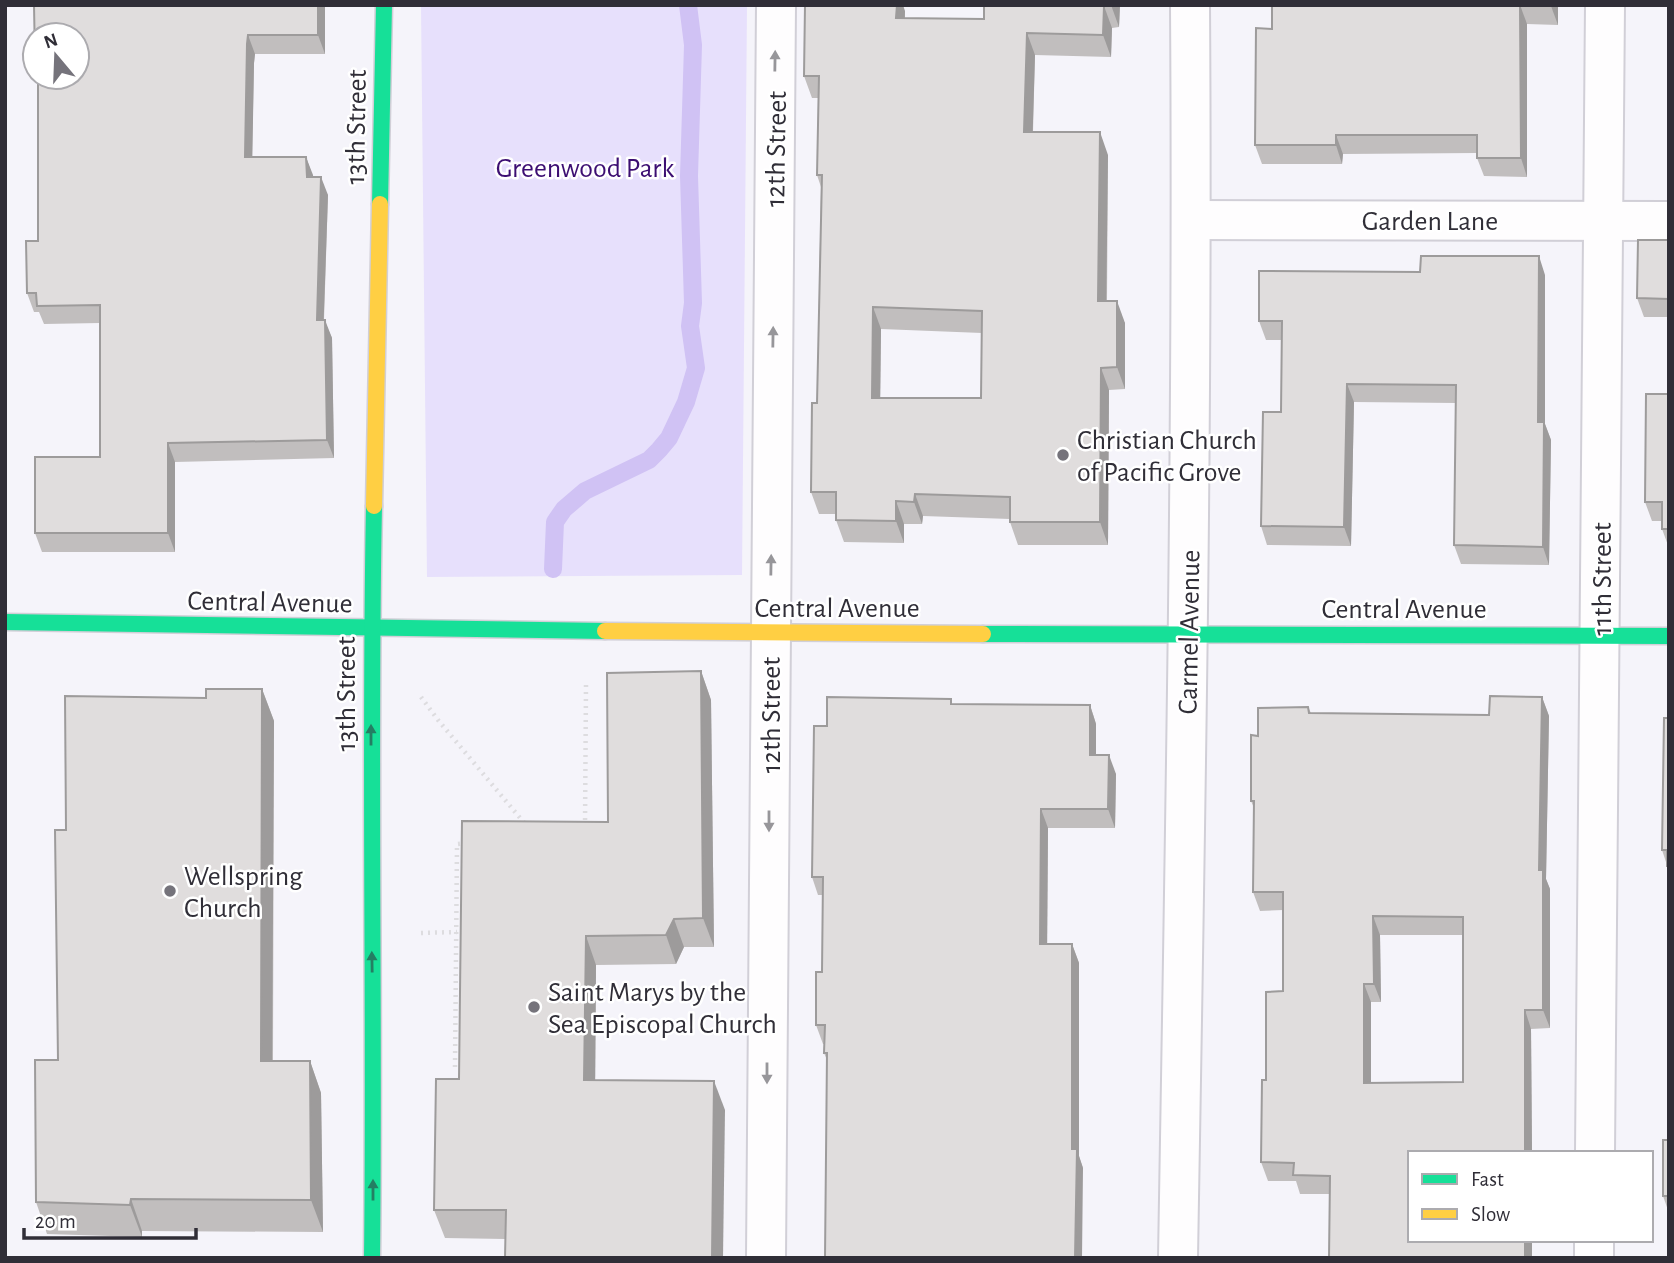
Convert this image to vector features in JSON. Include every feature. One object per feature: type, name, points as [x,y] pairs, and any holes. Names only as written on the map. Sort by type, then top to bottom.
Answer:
[{"type":"street","name":"13th Street","points":[[372,1258],[372,629],[384,5]]},
{"type":"street","name":"12th Street","points":[[766,1258],[776,5]]},
{"type":"street","name":"Carmel Avenue","points":[[1178,1258],[1189,633],[1192,220],[1190,5]]},
{"type":"street","name":"11th Street","points":[[1595,1151],[1605,5]]},
{"type":"street","name":"Garden Lane","points":[[1192,220],[1669,221]]},
{"type":"street","name":"Central Avenue","points":[[5,622],[770,633],[1669,636]]},
{"type":"path","points":[[572,830],[585,828],[586,684]]},
{"type":"path","points":[[417,691],[526,825]]},
{"type":"path","points":[[455,1068],[457,844],[470,843]]},
{"type":"path","points":[[420,933],[464,932]]},
{"type":"green space","name":"Greenwood Park","points":[[421,5],[747,5],[742,575],[427,577]]},
{"type":"building","points":[[34,5],[318,5],[318,35],[248,35],[245,157],[306,157],[307,177],[321,177],[317,320],[325,320],[327,440],[168,443],[168,533],[35,533],[35,457],[100,457],[100,305],[37,306],[36,293],[27,293],[26,241],[38,241],[38,91],[91,91],[91,21],[34,21]]},
{"type":"building","points":[[805,5],[897,5],[896,18],[984,19],[984,5],[1109,5],[1104,6],[1103,35],[1027,33],[1024,132],[1100,132],[1098,301],[1117,301],[1117,367],[1101,368],[1100,522],[1010,522],[1010,497],[915,494],[914,502],[896,501],[896,521],[836,520],[836,492],[811,492],[812,403],[817,403],[822,175],[817,175],[819,76],[804,76]],"holes":[[[873,307],[982,311],[981,398],[872,398]]]},
{"type":"building","points":[[1272,5],[1520,5],[1521,158],[1477,158],[1477,135],[1336,135],[1336,145],[1255,145],[1256,28],[1272,29]]},
{"type":"building","points":[[1638,240],[1669,240],[1669,299],[1637,298]]},
{"type":"building","points":[[1421,256],[1539,256],[1538,422],[1544,422],[1543,547],[1454,545],[1456,385],[1347,384],[1344,527],[1261,526],[1263,412],[1281,412],[1282,321],[1259,321],[1259,271],[1420,272]]},
{"type":"building","points":[[1646,394],[1669,394],[1669,529],[1662,529],[1662,502],[1645,502]]},
{"type":"building","points":[[701,671],[703,918],[674,919],[666,935],[586,936],[584,1080],[714,1081],[712,1258],[505,1258],[506,1210],[434,1210],[436,1079],[459,1079],[462,821],[608,822],[607,673]]},
{"type":"building","points":[[206,689],[262,689],[261,1061],[310,1061],[311,1200],[131,1199],[130,1205],[36,1202],[35,1060],[58,1060],[55,830],[66,830],[65,696],[206,698]]},
{"type":"building","points":[[1490,696],[1542,697],[1539,870],[1543,870],[1543,1010],[1525,1010],[1525,1151],[1408,1151],[1408,1242],[1525,1242],[1525,1258],[1329,1258],[1330,1176],[1293,1175],[1294,1163],[1261,1162],[1262,1080],[1266,1080],[1266,992],[1283,991],[1283,892],[1253,892],[1254,801],[1251,801],[1251,735],[1258,736],[1258,708],[1308,707],[1309,713],[1489,715]],"holes":[[[1373,916],[1463,917],[1463,1082],[1364,1083],[1364,984],[1374,984]]]},
{"type":"building","points":[[827,697],[951,699],[951,704],[1090,705],[1090,755],[1109,755],[1108,809],[1041,809],[1040,944],[1072,944],[1072,1149],[1077,1149],[1075,1258],[825,1258],[827,1053],[824,1053],[825,1025],[816,1025],[816,972],[822,972],[823,877],[812,877],[814,726],[827,726]]},
{"type":"building","points":[[1664,718],[1669,718],[1669,866],[1667,850],[1662,850]]},
{"type":"building","points":[[1663,1140],[1669,1140],[1669,1196],[1663,1196]]},
{"type":"waterway","points":[[553,569],[555,522],[564,509],[585,491],[649,460],[659,450],[669,438],[686,402],[696,368],[690,326],[693,303],[689,176],[693,45],[688,5]]},
{"type":"traffic: fast","points":[[380,204],[384,5]]},
{"type":"traffic: fast","points":[[372,1258],[374,506]]},
{"type":"traffic: fast","points":[[5,622],[605,631]]},
{"type":"traffic: fast","points":[[983,634],[1669,636]]},
{"type":"traffic: slow","points":[[374,506],[380,204]]},
{"type":"traffic: slow","points":[[605,631],[983,634]]},
{"type":"place","name":"Christian Church of Pacific Grove","points":[[1063,455]]},
{"type":"place","name":"Wellspring Church","points":[[170,891]]},
{"type":"place","name":"Saint Marys by the Sea Episcopal Church","points":[[534,1007]]}]
